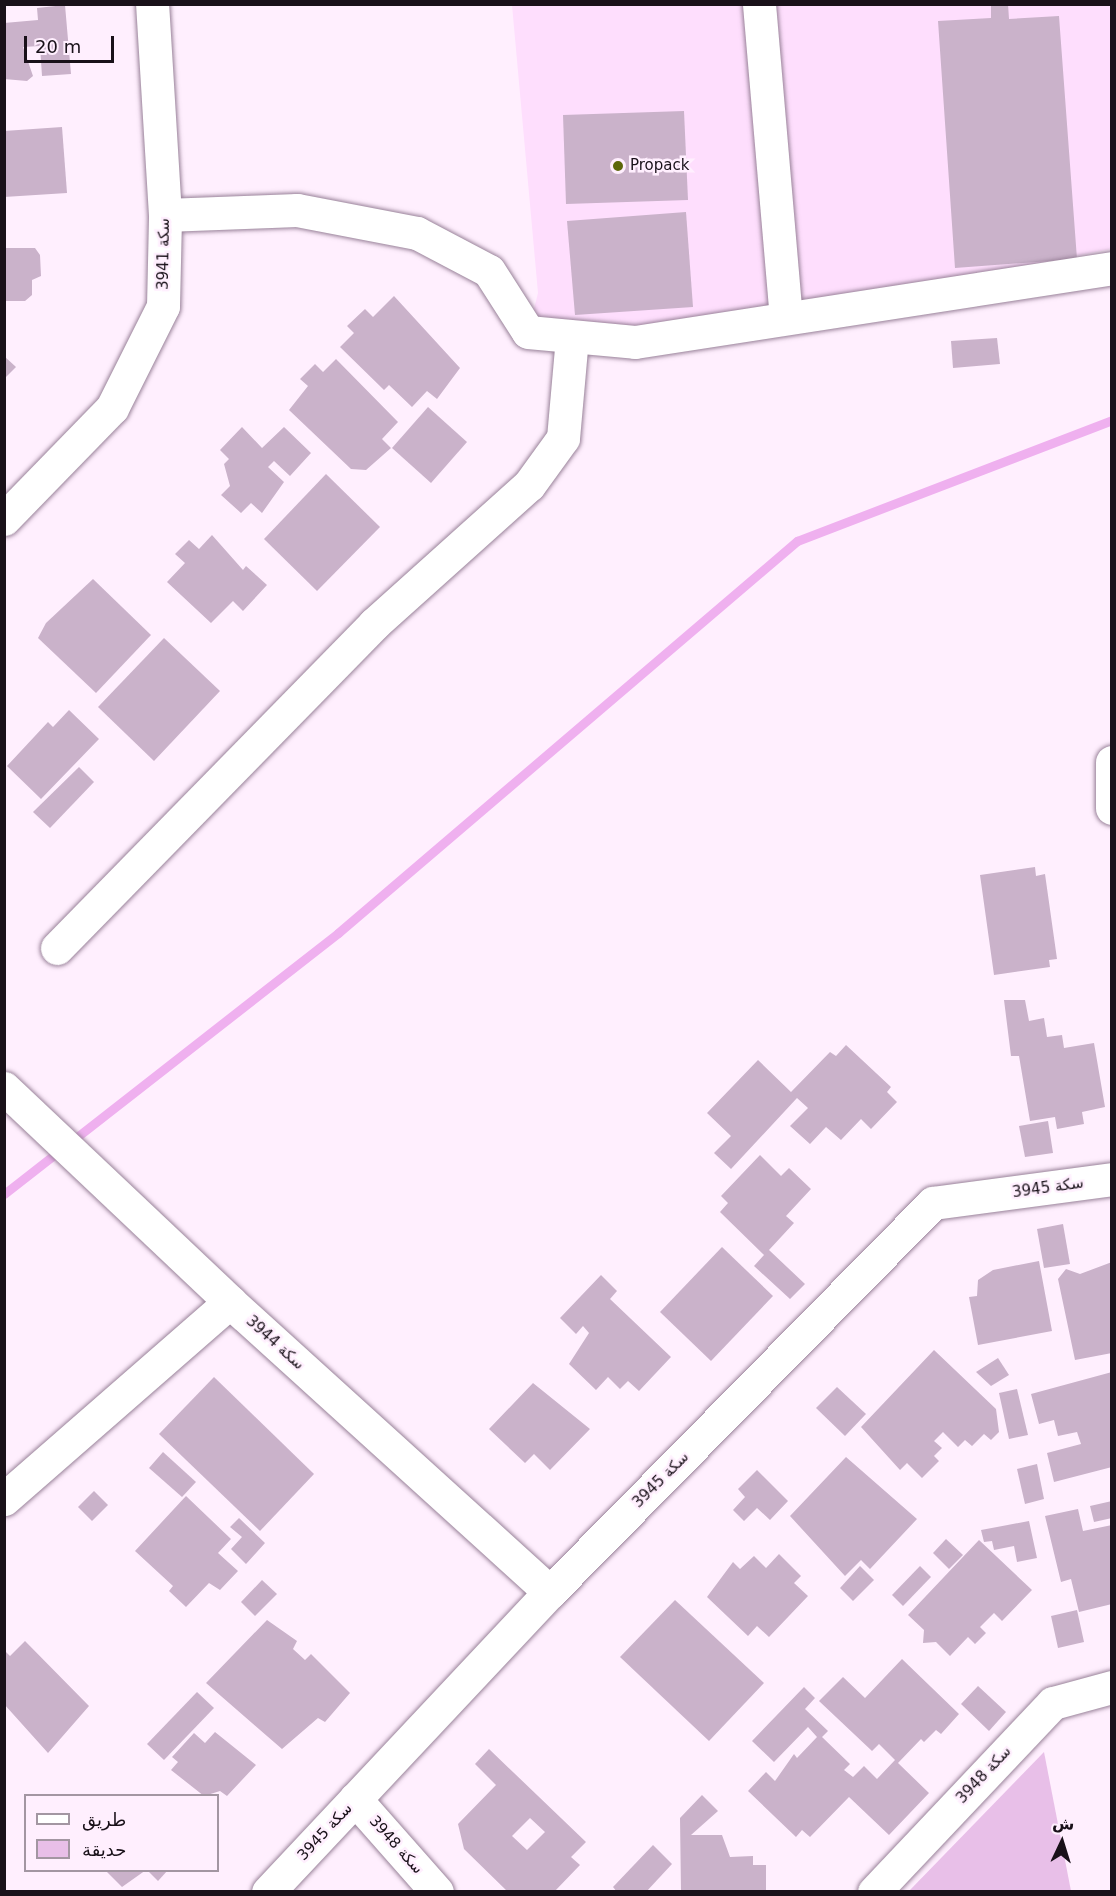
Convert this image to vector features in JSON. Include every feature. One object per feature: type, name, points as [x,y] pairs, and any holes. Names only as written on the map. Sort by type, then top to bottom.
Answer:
[{"type":"street","name":"سكة 3941","points":[[4,519],[112,408],[163,306],[165,215],[152,4]]},
{"type":"street","points":[[759,4],[786,316]]},
{"type":"street","points":[[165,215],[297,210],[417,233],[489,271],[528,332],[572,338],[635,342],[786,316],[1112,268]]},
{"type":"street","points":[[57,948],[374,624],[529,485],[563,438],[572,338]]},
{"type":"street","points":[[1112,762],[1112,808]]},
{"type":"street","name":"سكة 3944","points":[[4,1088],[230,1302],[550,1592]]},
{"type":"street","name":"سكة 3945","points":[[268,1892],[550,1592],[933,1203],[1112,1179]]},
{"type":"street","points":[[4,1499],[230,1302]]},
{"type":"street","name":"سكة 3948","points":[[874,1892],[1053,1703],[1112,1687]]},
{"type":"street","name":"سكة 3948","points":[[355,1799],[437,1892]]},
{"type":"shaded area","points":[[512,5],[1111,5],[1111,249],[635,342],[528,332],[538,293]]},
{"type":"green space","points":[[1044,1752],[1071,1891],[909,1891]]},
{"type":"building","points":[[991,4],[1008,4],[1009,19],[1059,16],[1077,259],[955,268],[938,21],[991,18]]},
{"type":"building","points":[[65,5],[71,74],[42,76],[40,46],[23,47],[33,76],[27,81],[4,79],[4,23],[38,20],[37,8]]},
{"type":"building","points":[[684,111],[688,200],[566,204],[563,115]]},
{"type":"building","points":[[62,127],[67,193],[4,197],[4,131]]},
{"type":"building","points":[[686,212],[693,307],[575,315],[567,221]]},
{"type":"building","points":[[4,248],[35,248],[40,255],[41,276],[32,280],[32,295],[25,301],[4,301]]},
{"type":"building","points":[[394,296],[460,368],[437,399],[427,391],[412,407],[389,385],[384,390],[340,347],[354,333],[347,326],[365,309],[373,317]]},
{"type":"building","points":[[997,338],[1000,364],[953,368],[951,341]]},
{"type":"building","points":[[4,356],[16,367],[4,379]]},
{"type":"building","points":[[336,359],[398,422],[382,439],[391,448],[366,470],[351,469],[289,410],[308,386],[300,379],[315,364],[323,372]]},
{"type":"building","points":[[428,407],[467,442],[431,483],[392,448]]},
{"type":"building","points":[[242,427],[262,448],[284,427],[311,453],[290,476],[274,461],[268,467],[284,482],[262,513],[251,503],[241,513],[221,495],[230,486],[224,464],[229,459],[220,450]]},
{"type":"building","points":[[326,474],[380,527],[317,591],[264,539]]},
{"type":"building","points":[[212,535],[243,570],[246,566],[267,585],[243,611],[233,601],[211,623],[167,582],[185,563],[175,554],[189,540],[199,549]]},
{"type":"building","points":[[93,579],[151,635],[96,693],[38,638],[46,623]]},
{"type":"building","points":[[164,638],[220,691],[154,761],[98,707]]},
{"type":"building","points":[[69,710],[99,739],[41,799],[7,766],[48,722],[53,727]]},
{"type":"building","points":[[79,767],[94,782],[50,828],[33,812]]},
{"type":"building","points":[[1035,867],[1036,876],[1045,874],[1057,959],[1049,960],[1050,967],[994,975],[980,875]]},
{"type":"building","points":[[1004,1000],[1025,1000],[1029,1021],[1044,1018],[1047,1037],[1062,1035],[1064,1048],[1094,1043],[1105,1107],[1082,1112],[1084,1124],[1057,1129],[1055,1117],[1030,1121],[1019,1056],[1011,1056]]},
{"type":"building","points":[[846,1045],[891,1087],[887,1092],[897,1102],[871,1129],[861,1119],[841,1140],[826,1127],[810,1144],[790,1126],[808,1108],[797,1098],[731,1169],[714,1153],[731,1136],[707,1113],[758,1060],[791,1092],[830,1052],[836,1056]]},
{"type":"building","points":[[1048,1121],[1053,1153],[1025,1157],[1019,1126]]},
{"type":"building","points":[[760,1155],[781,1176],[789,1168],[811,1189],[786,1216],[794,1223],[769,1250],[805,1284],[790,1299],[754,1266],[764,1255],[720,1212],[728,1203],[721,1196]]},
{"type":"building","points":[[1063,1224],[1070,1264],[1044,1268],[1037,1229]]},
{"type":"building","points":[[722,1247],[773,1296],[711,1361],[660,1312]]},
{"type":"building","points":[[1039,1261],[1052,1331],[978,1345],[969,1297],[977,1296],[978,1280],[993,1270]]},
{"type":"building","points":[[1112,1262],[1112,1353],[1075,1360],[1058,1279],[1066,1269],[1080,1274]]},
{"type":"building","points":[[601,1275],[617,1291],[610,1299],[671,1357],[639,1391],[628,1381],[620,1389],[608,1377],[596,1390],[569,1364],[589,1333],[583,1326],[576,1334],[560,1318]]},
{"type":"building","points":[[934,1350],[996,1409],[999,1432],[991,1440],[984,1434],[972,1446],[965,1440],[958,1447],[943,1432],[934,1441],[942,1448],[934,1456],[939,1461],[922,1478],[907,1463],[900,1470],[861,1427]]},
{"type":"building","points":[[998,1358],[1009,1375],[991,1386],[976,1372]]},
{"type":"building","points":[[1112,1372],[1112,1467],[1054,1482],[1047,1453],[1081,1444],[1077,1432],[1058,1436],[1054,1420],[1039,1424],[1031,1394]]},
{"type":"building","points":[[214,1377],[314,1474],[260,1531],[159,1434]]},
{"type":"building","points":[[533,1383],[590,1429],[550,1470],[534,1454],[525,1463],[489,1429]]},
{"type":"building","points":[[837,1387],[866,1414],[845,1436],[816,1408]]},
{"type":"building","points":[[1017,1389],[1028,1435],[1009,1439],[999,1393]]},
{"type":"building","points":[[163,1452],[196,1482],[182,1497],[149,1468]]},
{"type":"building","points":[[846,1457],[917,1519],[870,1569],[861,1560],[845,1576],[790,1516]]},
{"type":"building","points":[[1037,1464],[1044,1499],[1025,1504],[1017,1469]]},
{"type":"building","points":[[757,1470],[788,1501],[770,1520],[757,1508],[744,1521],[733,1510],[745,1497],[738,1489]]},
{"type":"building","points":[[94,1491],[108,1505],[92,1521],[78,1507]]},
{"type":"building","points":[[186,1496],[231,1539],[218,1553],[238,1571],[220,1590],[209,1583],[186,1607],[169,1591],[173,1586],[135,1551]]},
{"type":"building","points":[[1112,1501],[1112,1518],[1094,1522],[1090,1506]]},
{"type":"building","points":[[1078,1509],[1083,1531],[1112,1525],[1112,1604],[1079,1612],[1071,1579],[1061,1582],[1045,1516]]},
{"type":"building","points":[[239,1518],[265,1543],[246,1564],[231,1549],[242,1537],[230,1527]]},
{"type":"building","points":[[1029,1521],[1037,1558],[1017,1562],[1014,1546],[994,1550],[992,1541],[984,1542],[981,1530]]},
{"type":"building","points":[[946,1539],[963,1555],[949,1569],[933,1553]]},
{"type":"building","points":[[979,1540],[1032,1590],[1002,1621],[994,1613],[980,1627],[986,1633],[975,1644],[968,1637],[950,1656],[936,1642],[923,1643],[924,1630],[908,1615]]},
{"type":"building","points":[[779,1554],[801,1576],[794,1583],[808,1596],[769,1637],[757,1626],[748,1636],[707,1597],[733,1562],[740,1569],[754,1556],[766,1568]]},
{"type":"building","points":[[860,1566],[874,1580],[853,1601],[840,1588]]},
{"type":"building","points":[[920,1566],[931,1577],[903,1606],[892,1595]]},
{"type":"building","points":[[262,1580],[277,1594],[255,1616],[241,1602]]},
{"type":"building","points":[[675,1600],[764,1683],[709,1741],[620,1657]]},
{"type":"building","points":[[1077,1610],[1084,1642],[1058,1648],[1051,1616]]},
{"type":"building","points":[[267,1620],[297,1641],[293,1649],[305,1660],[311,1654],[350,1693],[325,1722],[318,1718],[282,1749],[206,1683]]},
{"type":"building","points":[[25,1641],[89,1706],[48,1753],[4,1704],[4,1650],[10,1656]]},
{"type":"building","points":[[902,1659],[959,1714],[941,1734],[936,1730],[924,1742],[921,1739],[898,1763],[929,1793],[889,1835],[849,1797],[810,1837],[802,1830],[796,1837],[748,1791],[766,1772],[775,1781],[794,1754],[797,1758],[817,1737],[808,1727],[774,1762],[752,1741],[804,1687],[815,1698],[805,1709],[828,1731],[822,1737],[850,1764],[844,1770],[853,1777],[864,1766],[877,1779],[895,1760],[879,1744],[872,1751],[819,1701],[843,1677],[865,1698]]},
{"type":"building","points":[[978,1686],[1006,1712],[989,1731],[961,1704]]},
{"type":"building","points":[[197,1692],[214,1708],[164,1760],[147,1744]]},
{"type":"building","points":[[215,1732],[256,1765],[227,1796],[220,1791],[201,1794],[171,1770],[178,1762],[172,1757],[194,1733],[205,1743]]},
{"type":"building","points":[[489,1749],[586,1842],[571,1857],[580,1865],[554,1892],[508,1892],[464,1849],[458,1824],[496,1785],[475,1764]],"holes":[[[530,1818],[545,1832],[527,1850],[512,1836]]]},
{"type":"building","points":[[702,1795],[718,1811],[691,1835],[722,1835],[730,1857],[753,1856],[753,1865],[766,1865],[766,1891],[681,1892],[680,1818]]},
{"type":"building","points":[[653,1845],[672,1864],[646,1892],[617,1892],[613,1887]]},
{"type":"building","points":[[107,1872],[143,1872],[122,1887]]},
{"type":"building","points":[[149,1872],[166,1872],[158,1881]]},
{"type":"waterway","points":[[4,1194],[338,933],[797,541],[1112,420]]},
{"type":"place","name":"Propack","points":[[618,166]]}]
